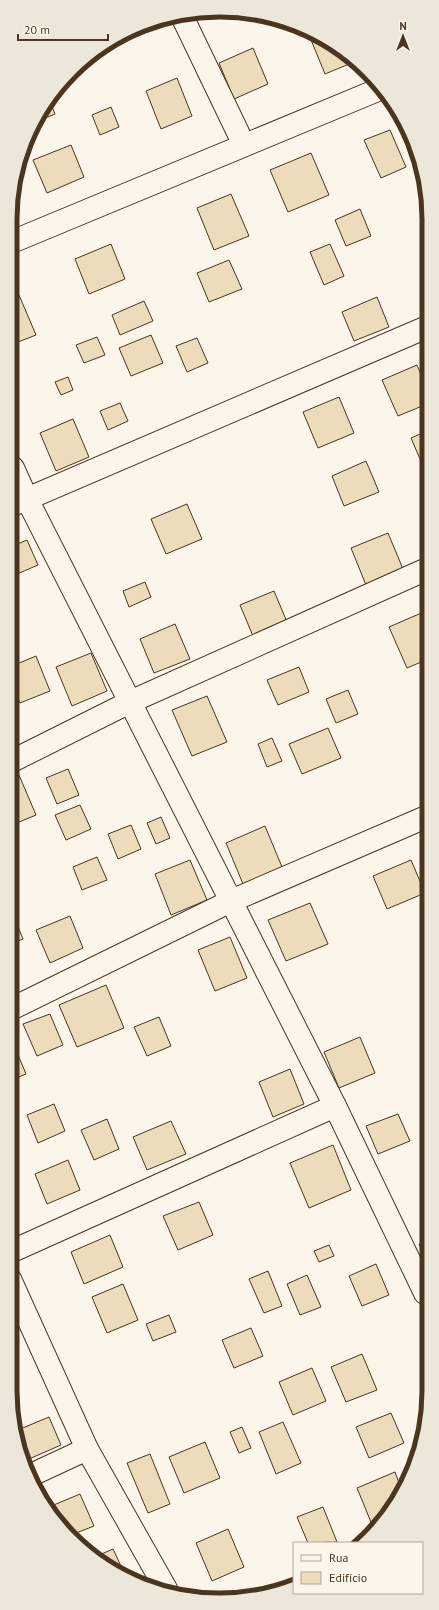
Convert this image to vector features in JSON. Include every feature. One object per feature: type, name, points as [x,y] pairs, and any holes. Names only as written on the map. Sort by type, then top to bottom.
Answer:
[{"type":"street","points":[[184,20],[244,146]]},
{"type":"street","points":[[17,240],[376,91]]},
{"type":"street","points":[[20,502],[422,329]]},
{"type":"street","points":[[17,487],[20,502],[130,702],[335,1106],[422,1287]]},
{"type":"street","points":[[17,758],[130,702],[422,571]]},
{"type":"street","points":[[17,1006],[231,901],[422,819]]},
{"type":"street","points":[[17,1249],[335,1106]]},
{"type":"street","points":[[17,1294],[87,1449],[164,1585]]},
{"type":"street","points":[[35,1473],[87,1449]]},
{"type":"building","points":[[311,39],[332,51],[349,64],[325,74]]},
{"type":"building","points":[[253,48],[268,84],[234,99],[219,63]]},
{"type":"building","points":[[177,78],[192,116],[161,129],[146,91]]},
{"type":"building","points":[[52,106],[55,114],[44,119]]},
{"type":"building","points":[[111,107],[119,127],[100,135],[92,115]]},
{"type":"building","points":[[390,130],[406,167],[381,178],[364,140]]},
{"type":"building","points":[[71,145],[84,177],[47,193],[33,160]]},
{"type":"building","points":[[311,153],[329,195],[288,212],[270,170]]},
{"type":"building","points":[[231,194],[249,236],[214,250],[197,208]]},
{"type":"building","points":[[360,209],[371,236],[346,246],[335,220]]},
{"type":"building","points":[[111,244],[125,279],[89,294],[75,259]]},
{"type":"building","points":[[330,244],[344,276],[324,285],[310,252]]},
{"type":"building","points":[[229,260],[242,289],[209,302],[197,273]]},
{"type":"building","points":[[19,295],[36,335],[17,342],[17,296]]},
{"type":"building","points":[[377,297],[389,327],[354,341],[342,312]]},
{"type":"building","points":[[144,301],[153,321],[120,335],[112,315]]},
{"type":"building","points":[[151,335],[163,363],[131,376],[119,348]]},
{"type":"building","points":[[97,337],[105,355],[84,363],[76,345]]},
{"type":"building","points":[[197,338],[208,363],[187,372],[176,346]]},
{"type":"building","points":[[417,365],[422,378],[422,406],[398,416],[382,380]]},
{"type":"building","points":[[68,377],[73,390],[61,395],[55,382]]},
{"type":"building","points":[[339,397],[354,433],[318,448],[303,412]]},
{"type":"building","points":[[120,403],[128,421],[108,430],[100,411]]},
{"type":"building","points":[[73,419],[89,457],[56,471],[40,433]]},
{"type":"building","points":[[422,433],[422,464],[411,438]]},
{"type":"building","points":[[366,461],[379,492],[344,506],[332,476]]},
{"type":"building","points":[[187,504],[202,539],[166,554],[151,519]]},
{"type":"building","points":[[388,533],[403,569],[366,585],[351,548]]},
{"type":"building","points":[[27,540],[38,565],[17,574],[17,544]]},
{"type":"building","points":[[145,582],[151,597],[129,607],[123,591]]},
{"type":"building","points":[[274,591],[287,622],[253,636],[240,605]]},
{"type":"building","points":[[422,613],[422,662],[407,668],[389,627]]},
{"type":"building","points":[[175,624],[190,659],[154,673],[140,639]]},
{"type":"building","points":[[91,653],[107,691],[72,706],[56,667]]},
{"type":"building","points":[[36,656],[50,691],[20,703],[17,696],[17,664]]},
{"type":"building","points":[[299,667],[309,692],[278,705],[267,680]]},
{"type":"building","points":[[348,690],[358,714],[336,723],[326,699]]},
{"type":"building","points":[[207,696],[227,742],[192,756],[172,710]]},
{"type":"building","points":[[328,728],[341,758],[302,774],[289,744]]},
{"type":"building","points":[[272,738],[282,761],[267,767],[258,744]]},
{"type":"building","points":[[68,769],[79,795],[57,804],[46,778]]},
{"type":"building","points":[[19,775],[36,815],[17,823],[17,776]]},
{"type":"building","points":[[80,805],[91,829],[66,840],[55,815]]},
{"type":"building","points":[[161,817],[170,838],[156,844],[147,823]]},
{"type":"building","points":[[131,825],[141,849],[118,859],[108,834]]},
{"type":"building","points":[[265,826],[282,867],[243,884],[226,843]]},
{"type":"building","points":[[97,857],[107,880],[82,890],[73,867]]},
{"type":"building","points":[[190,860],[207,900],[171,915],[155,874]]},
{"type":"building","points":[[411,860],[422,886],[422,894],[387,909],[373,876]]},
{"type":"building","points":[[310,903],[328,944],[286,961],[268,920]]},
{"type":"building","points":[[70,916],[83,948],[50,963],[36,930]]},
{"type":"building","points":[[17,924],[23,939],[17,942]]},
{"type":"building","points":[[230,937],[247,978],[215,991],[198,950]]},
{"type":"building","points":[[106,985],[124,1028],[77,1047],[59,1005]]},
{"type":"building","points":[[50,1014],[63,1045],[37,1056],[23,1024]]},
{"type":"building","points":[[159,1017],[171,1046],[147,1056],[134,1027]]},
{"type":"building","points":[[360,1037],[375,1073],[339,1088],[324,1052]]},
{"type":"building","points":[[17,1052],[26,1074],[17,1078]]},
{"type":"building","points":[[290,1069],[304,1104],[273,1117],[259,1082]]},
{"type":"building","points":[[54,1104],[65,1131],[38,1143],[27,1115]]},
{"type":"building","points":[[398,1114],[410,1141],[378,1154],[366,1126]]},
{"type":"building","points":[[107,1119],[119,1149],[94,1160],[81,1130]]},
{"type":"building","points":[[171,1121],[186,1154],[147,1170],[133,1137]]},
{"type":"building","points":[[333,1145],[351,1190],[309,1208],[290,1163]]},
{"type":"building","points":[[68,1160],[80,1190],[47,1204],[35,1174]]},
{"type":"building","points":[[199,1202],[213,1235],[178,1250],[163,1216]]},
{"type":"building","points":[[110,1235],[123,1267],[84,1284],[71,1252]]},
{"type":"building","points":[[422,1242],[422,1251],[419,1244]]},
{"type":"building","points":[[329,1245],[334,1256],[319,1262],[314,1251]]},
{"type":"building","points":[[376,1264],[389,1295],[362,1306],[349,1276]]},
{"type":"building","points":[[268,1271],[282,1306],[264,1313],[249,1279]]},
{"type":"building","points":[[307,1275],[321,1307],[300,1315],[287,1284]]},
{"type":"building","points":[[123,1284],[138,1320],[107,1333],[92,1297]]},
{"type":"building","points":[[169,1315],[176,1332],[153,1341],[146,1324]]},
{"type":"building","points":[[251,1328],[263,1356],[234,1368],[222,1340]]},
{"type":"building","points":[[362,1354],[377,1390],[346,1402],[331,1367]]},
{"type":"building","points":[[312,1368],[326,1401],[293,1415],[279,1382]]},
{"type":"building","points":[[391,1413],[404,1443],[369,1458],[356,1427]]},
{"type":"building","points":[[49,1417],[61,1445],[29,1459],[21,1429]]},
{"type":"building","points":[[283,1422],[301,1463],[276,1474],[259,1432]]},
{"type":"building","points":[[242,1427],[251,1448],[239,1453],[230,1432]]},
{"type":"building","points":[[205,1442],[220,1478],[184,1493],[169,1457]]},
{"type":"building","points":[[150,1454],[170,1504],[148,1513],[127,1463]]},
{"type":"building","points":[[395,1472],[399,1484],[388,1503],[372,1524],[357,1488]]},
{"type":"building","points":[[80,1494],[94,1526],[75,1533],[53,1505]]},
{"type":"building","points":[[323,1507],[337,1542],[308,1542],[297,1517]]},
{"type":"building","points":[[228,1529],[244,1567],[212,1581],[196,1543]]},
{"type":"building","points":[[113,1549],[122,1568],[107,1559],[101,1554]]}]
